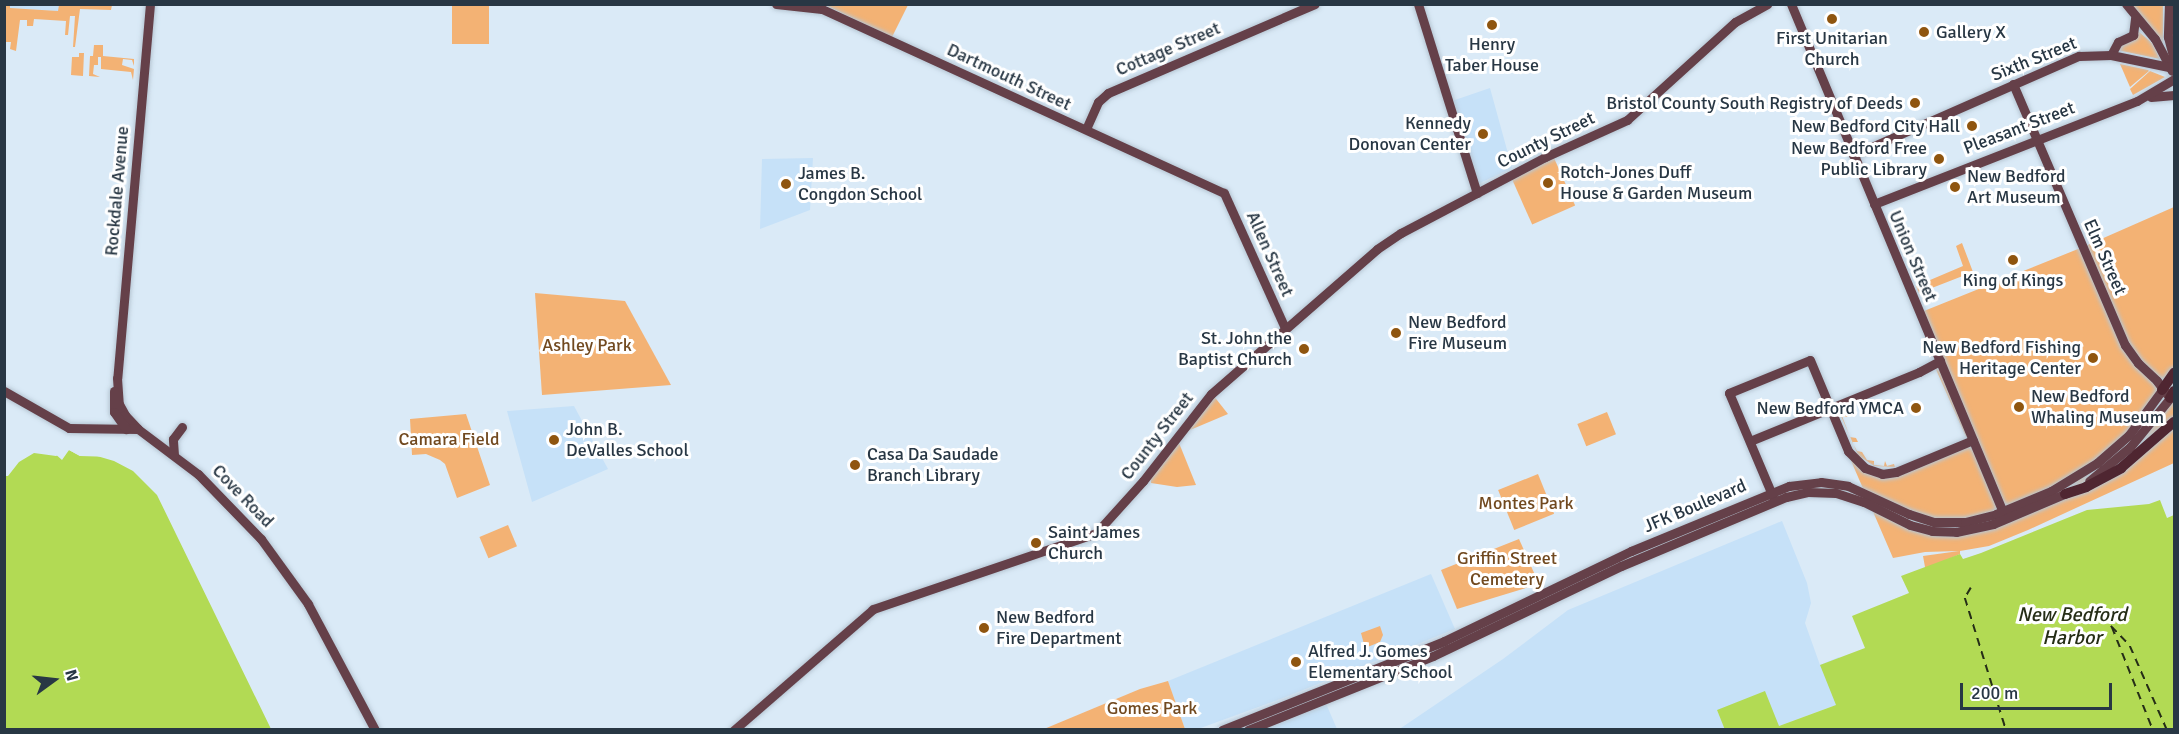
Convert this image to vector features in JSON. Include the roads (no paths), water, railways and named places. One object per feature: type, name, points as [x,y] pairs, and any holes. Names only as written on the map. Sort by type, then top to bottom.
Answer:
[{"type":"highway","points":[[2169,393],[2175,373]]},
{"type":"highway","points":[[2065,494],[2086,487],[2121,468],[2175,422]]},
{"type":"main road","name":"Rockdale Avenue","points":[[105,430],[117,380],[150,4]]},
{"type":"main road","name":"Dartmouth Street","points":[[776,4],[822,9],[1224,193]]},
{"type":"main road","name":"Cottage Street","points":[[1086,129],[1098,102],[1108,93],[1315,4]]},
{"type":"main road","points":[[1418,4],[1477,193]]},
{"type":"main road","name":"County Street","points":[[734,729],[873,609],[1096,533],[1143,481],[1211,394],[1389,240],[1555,152],[1633,117],[1735,22],[1767,4]]},
{"type":"main road","name":"Union Street","points":[[1791,4],[2004,516]]},
{"type":"main road","points":[[2126,4],[2173,65]]},
{"type":"main road","points":[[2169,4],[2168,37],[2175,78]]},
{"type":"main road","points":[[2111,55],[2118,42],[2133,35],[2135,18]]},
{"type":"main road","name":"Sixth Street","points":[[1853,155],[2079,56],[2111,55],[2173,65]]},
{"type":"main road","name":"Pleasant Street","points":[[1874,204],[2036,138],[2137,101],[2175,78]]},
{"type":"main road","name":"Elm Street","points":[[2013,84],[2125,345],[2169,393]]},
{"type":"main road","points":[[2137,101],[2163,94],[2175,95]]},
{"type":"main road","name":"Allen Street","points":[[1224,193],[1286,328]]},
{"type":"main road","points":[[1773,497],[1729,393],[1810,360],[1845,443],[1857,463],[1871,471],[1887,474],[1913,466],[1973,440]]},
{"type":"main road","points":[[1750,441],[1940,361]]},
{"type":"main road","name":"Rockdale Avenue","points":[[117,380],[120,408],[138,429]]},
{"type":"main road","points":[[4,391],[67,427],[105,430],[138,429]]},
{"type":"main road","name":"JFK Boulevard","points":[[1222,729],[1436,644],[1631,552],[1773,497],[1808,492],[1836,493],[1864,502],[1910,525],[1940,532],[1971,530],[2065,494],[2091,479],[2123,454],[2146,430],[2169,393]]},
{"type":"main road","name":"JFK Boulevard","points":[[2004,516],[2070,481],[2107,456],[2169,393]]},
{"type":"main road","points":[[112,405],[116,416],[126,429]]},
{"type":"main road","points":[[174,455],[173,439],[182,427]]},
{"type":"main road","name":"Cove Road","points":[[138,429],[203,478],[250,525],[298,588],[340,660],[375,729]]},
{"type":"main road","name":"JFK Boulevard","points":[[1248,729],[1433,656],[1621,566],[1773,497]]},
{"type":"water","points":[[69,450],[80,456],[97,456],[114,461],[133,471],[157,495],[271,729],[5,729],[4,476],[8,476],[19,462],[34,453],[56,456]]},
{"type":"water","name":"New Bedford Harbor","points":[[2160,500],[2167,518],[2174,515],[2174,729],[1725,730],[1717,710],[1765,691],[1779,726],[1836,705],[1820,665],[1865,648],[1852,616],[1909,593],[1901,576],[1960,554],[1963,559],[1981,553],[2087,510],[2149,504]]},
{"type":"place","name":"First Unitarian Church","points":[[1832,19]]},
{"type":"place","name":"Henry Taber House","points":[[1492,25]]},
{"type":"place","name":"Gallery X","points":[[1924,32]]},
{"type":"place","name":"Bristol County South Registry of Deeds","points":[[1915,103]]},
{"type":"place","name":"New Bedford City Hall","points":[[1972,126]]},
{"type":"place","name":"Kennedy Donovan Center","points":[[1483,134]]},
{"type":"place","name":"New Bedford Free Public Library","points":[[1939,159]]},
{"type":"place","name":"Rotch-Jones Duff House & Garden Museum","points":[[1548,183]]},
{"type":"place","name":"James B. Congdon School","points":[[786,184]]},
{"type":"place","name":"New Bedford Art Museum","points":[[1955,187]]},
{"type":"place","name":"King of Kings","points":[[2013,260]]},
{"type":"place","name":"New Bedford Fire Museum","points":[[1396,333]]},
{"type":"place","name":"St. John the Baptist Church","points":[[1304,349]]},
{"type":"place","name":"New Bedford Fishing Heritage Center","points":[[2093,358]]},
{"type":"place","name":"New Bedford Whaling Museum","points":[[2019,407]]},
{"type":"place","name":"New Bedford YMCA","points":[[1916,408]]},
{"type":"place","name":"John B. DeValles School","points":[[554,440]]},
{"type":"place","name":"Casa Da Saudade Branch Library","points":[[855,465]]},
{"type":"place","name":"Saint James Church","points":[[1036,543]]},
{"type":"place","name":"New Bedford Fire Department","points":[[984,628]]},
{"type":"place","name":"Alfred J. Gomes Elementary School","points":[[1296,662]]},
{"type":"park label","name":"Ashley Park","points":[[587,345]]},
{"type":"park label","name":"Camara Field","points":[[449,439]]},
{"type":"park label","name":"Montes Park","points":[[1526,503]]},
{"type":"park label","name":"Griffin Street Cemetery","points":[[1507,569]]},
{"type":"park label","name":"Gomes Park","points":[[1152,708]]}]
